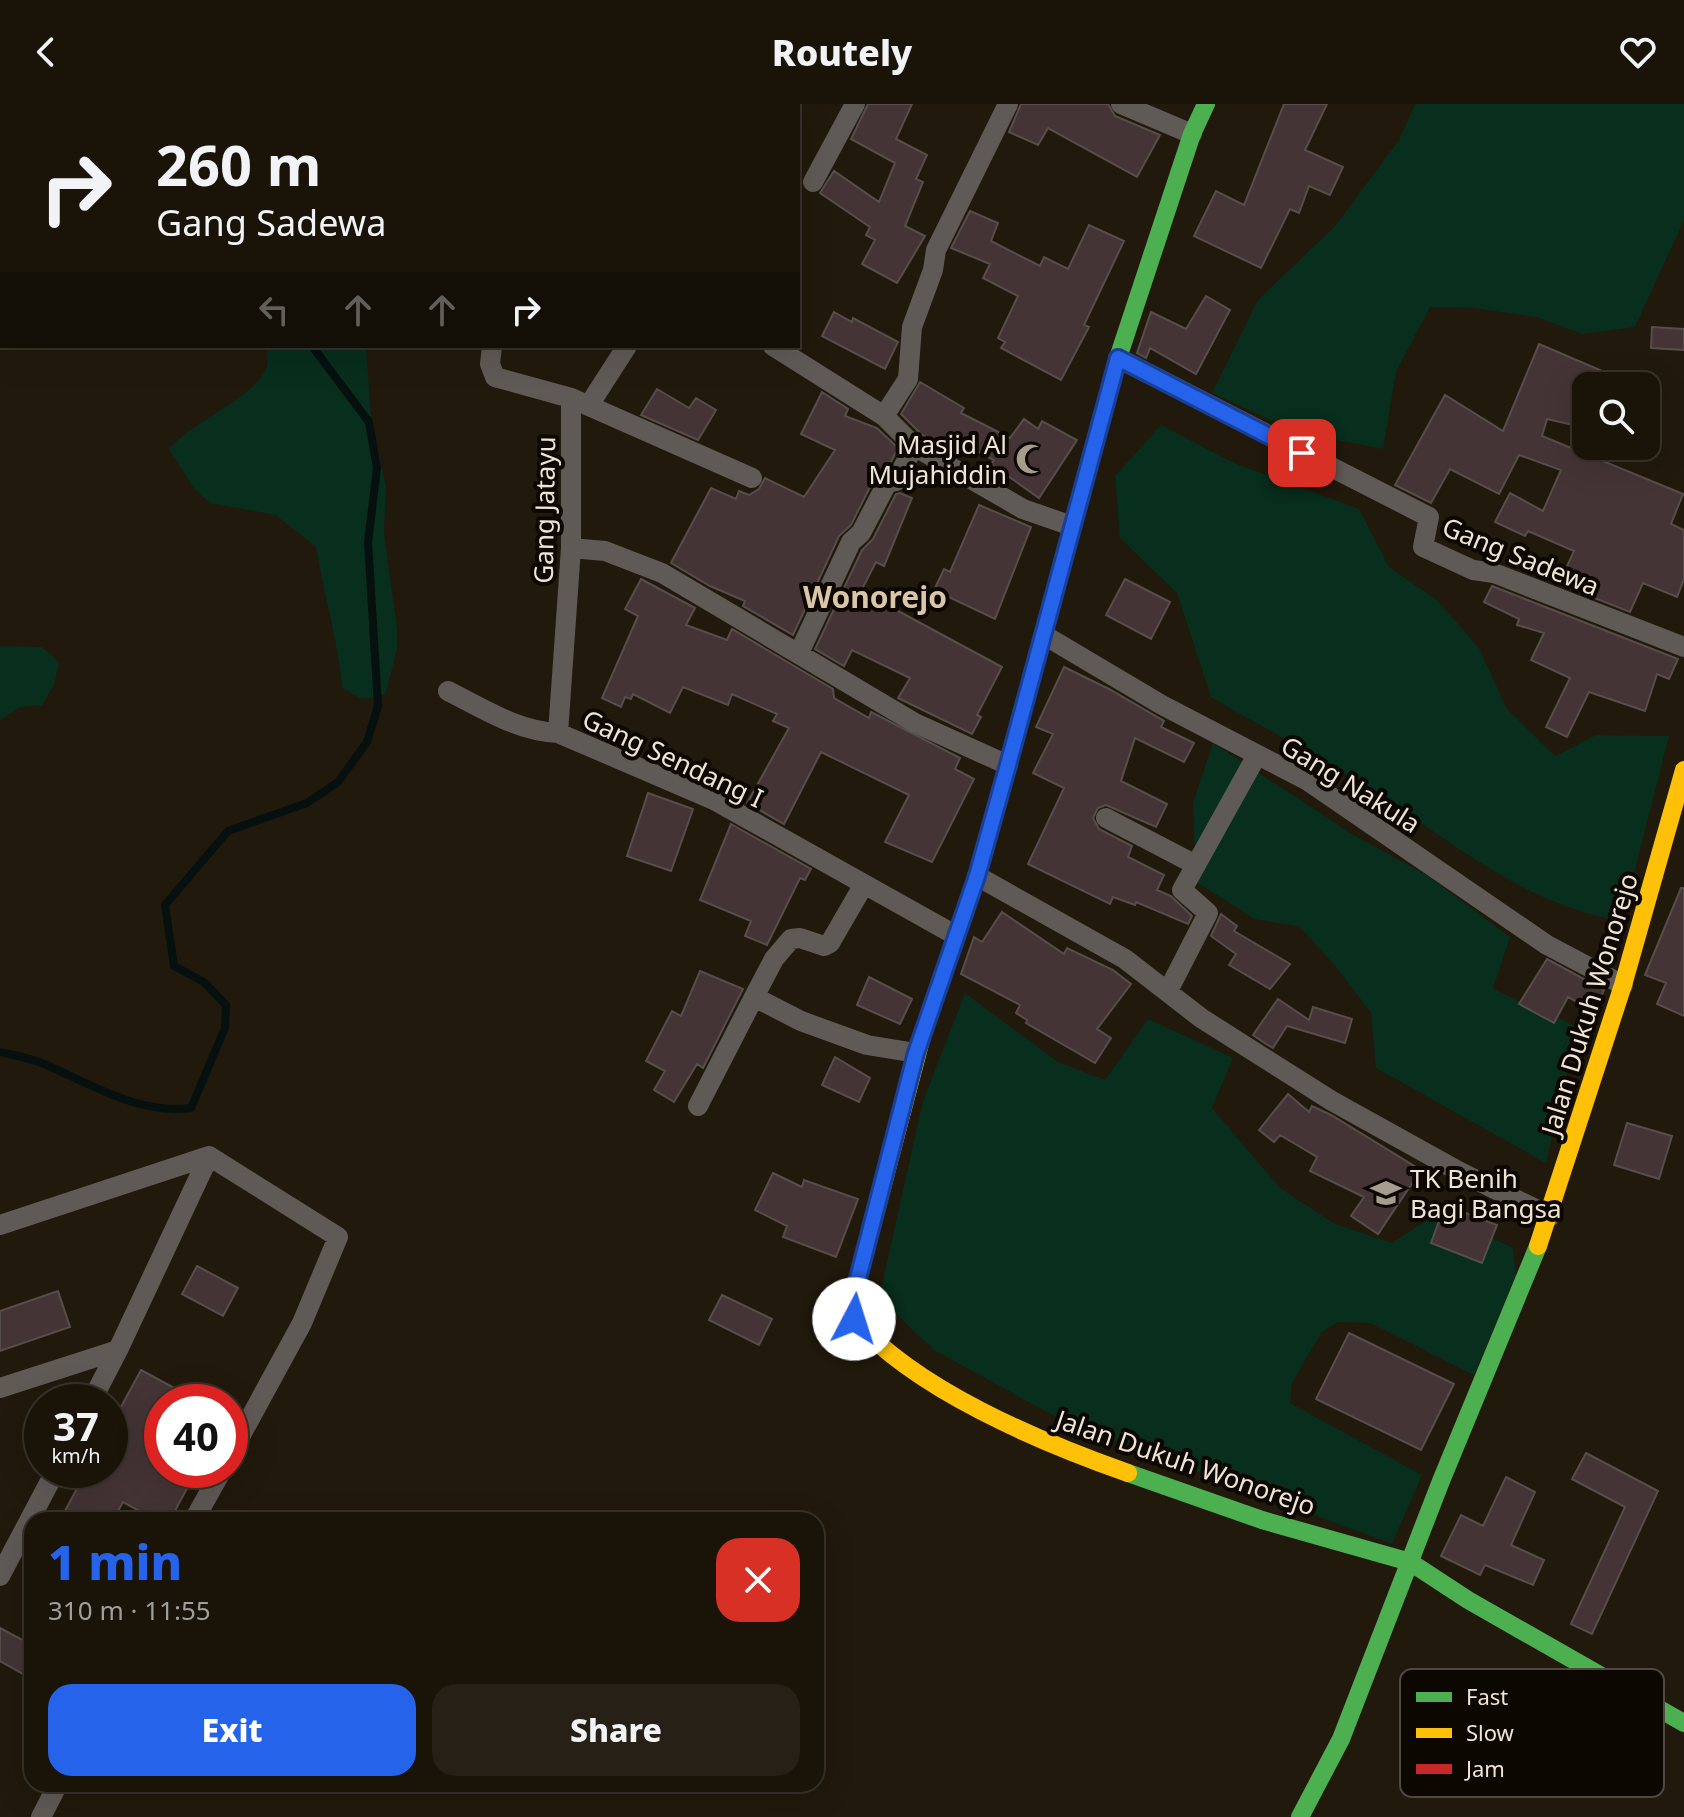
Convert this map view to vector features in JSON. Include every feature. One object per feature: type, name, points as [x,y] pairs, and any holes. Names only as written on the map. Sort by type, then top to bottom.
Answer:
[{"type":"street","points":[[813,182],[855,104]]},
{"type":"street","points":[[884,416],[908,379],[912,327],[933,270],[936,250],[1008,104]]},
{"type":"street","points":[[1121,104],[1192,134]]},
{"type":"street","name":"Jalan Dukuh Wonorejo","points":[[1206,104],[1192,134],[1118,358],[977,876],[916,1053],[854,1294],[854,1319],[877,1346],[915,1374],[1060,1449],[1262,1520],[1410,1562]]},
{"type":"street","points":[[492,348],[490,364],[495,377],[580,402],[752,478]]},
{"type":"street","points":[[580,402],[625,348]]},
{"type":"street","points":[[776,348],[884,416],[914,446],[1023,509],[1072,526]]},
{"type":"street","name":"Gang Sadewa","points":[[1118,358],[1429,517],[1423,547],[1473,570],[1494,573],[1684,647]]},
{"type":"street","name":"Gang Jatayu","points":[[558,733],[580,402]]},
{"type":"street","points":[[799,653],[851,542],[861,533],[887,483],[896,481],[914,446]]},
{"type":"street","points":[[571,548],[605,551],[662,573],[915,723],[1008,765]]},
{"type":"street","name":"Gang Nakula","points":[[1044,635],[1308,781],[1547,945],[1623,985]]},
{"type":"street","name":"Gang Sendang I","points":[[448,691],[510,723],[534,732],[558,733],[714,800],[955,935]]},
{"type":"street","points":[[1169,989],[1208,913],[1182,890],[1257,755]]},
{"type":"street","name":"Jalan Dukuh Wonorejo","points":[[1300,1817],[1341,1739],[1550,1216],[1623,985],[1684,770]]},
{"type":"street","points":[[1106,818],[1196,865]]},
{"type":"street","points":[[977,876],[1125,959],[1169,989],[1201,1018],[1332,1101],[1460,1172],[1550,1216]]},
{"type":"street","points":[[698,1106],[774,959],[791,939],[800,938],[824,946],[830,943],[863,886]]},
{"type":"street","points":[[754,997],[801,1021],[867,1045],[916,1053]]},
{"type":"street","points":[[0,1225],[209,1156]]},
{"type":"street","points":[[100,1384],[209,1156]]},
{"type":"street","points":[[209,1156],[338,1237],[302,1323],[248,1422]]},
{"type":"street","points":[[0,1388],[118,1350]]},
{"type":"street","points":[[34,1512],[46,1488]]},
{"type":"street","points":[[198,1512],[212,1488]]},
{"type":"street","points":[[0,1576],[24,1531]]},
{"type":"street","points":[[1410,1562],[1482,1608],[1589,1669]]},
{"type":"street","points":[[1664,1712],[1684,1723]]},
{"type":"street","points":[[41,1817],[54,1792]]},
{"type":"green space","points":[[1415,104],[1684,104],[1684,220],[1635,327],[1582,334],[1536,317],[1474,308],[1430,307],[1396,372],[1383,449],[1296,432],[1212,393],[1258,300],[1335,226],[1399,140]]},
{"type":"green space","points":[[267,348],[366,348],[371,418],[386,487],[384,534],[397,628],[397,650],[385,695],[362,699],[342,688],[316,547],[276,515],[210,503],[194,489],[169,449],[248,391],[258,381],[267,362]]},
{"type":"green space","points":[[1161,425],[1234,463],[1359,509],[1389,567],[1437,600],[1479,648],[1507,709],[1555,756],[1596,735],[1669,736],[1622,921],[1557,903],[1498,874],[1343,772],[1211,697],[1177,593],[1120,538],[1115,476]]},
{"type":"green space","points":[[0,646],[42,647],[59,662],[54,685],[42,705],[20,707],[0,720]]},
{"type":"green space","points":[[1213,743],[1352,834],[1428,876],[1510,937],[1493,989],[1578,1027],[1546,1163],[1376,1068],[1371,1013],[1337,968],[1300,927],[1255,919],[1196,882],[1193,803]]},
{"type":"green space","points":[[965,993],[1058,1062],[1105,1080],[1148,1019],[1233,1058],[1212,1108],[1280,1188],[1335,1224],[1392,1243],[1438,1213],[1513,1248],[1516,1276],[1474,1375],[1371,1323],[1337,1322],[1321,1333],[1292,1383],[1290,1403],[1422,1475],[1392,1544],[1069,1424],[934,1350],[879,1298],[923,1101]]},
{"type":"building","points":[[868,104],[912,104],[896,139],[927,155],[916,179],[923,182],[905,226],[925,236],[897,283],[862,264],[875,240],[866,235],[870,227],[820,193],[834,171],[879,202],[895,163],[851,139]]},
{"type":"building","points":[[1021,104],[1108,104],[1115,116],[1160,135],[1137,177],[1048,128],[1038,145],[1009,132]]},
{"type":"building","points":[[1284,104],[1327,104],[1305,150],[1343,167],[1330,195],[1309,186],[1299,213],[1290,209],[1261,268],[1194,236],[1216,191],[1244,205]]},
{"type":"building","points":[[970,211],[998,223],[991,241],[1040,266],[1044,257],[1068,269],[1089,225],[1124,241],[1084,325],[1089,327],[1061,380],[1001,348],[1005,342],[998,338],[1018,296],[983,278],[990,264],[951,248]]},
{"type":"building","points":[[1206,296],[1230,310],[1196,374],[1150,348],[1146,358],[1137,353],[1151,312],[1186,329]]},
{"type":"building","points":[[834,312],[852,322],[853,318],[898,342],[885,369],[822,336]]},
{"type":"building","points":[[1652,327],[1684,329],[1684,350],[1651,348]]},
{"type":"building","points":[[1539,344],[1600,370],[1572,372],[1572,425],[1547,419],[1542,436],[1572,448],[1572,460],[1600,460],[1683,494],[1671,524],[1684,530],[1684,579],[1677,597],[1643,583],[1630,612],[1559,584],[1574,551],[1528,531],[1525,536],[1495,522],[1510,493],[1543,511],[1561,470],[1519,455],[1499,494],[1450,469],[1431,503],[1395,485],[1445,395],[1503,431]]},
{"type":"building","points":[[920,382],[964,408],[961,413],[1010,438],[1024,419],[1038,429],[1042,421],[1077,440],[1039,498],[991,464],[994,460],[949,437],[944,447],[921,434],[901,414]]},
{"type":"building","points":[[657,389],[689,408],[696,398],[716,410],[698,440],[641,415]]},
{"type":"building","points":[[822,392],[848,409],[845,416],[877,428],[898,448],[887,470],[875,477],[851,525],[839,536],[793,635],[743,606],[745,601],[710,586],[671,563],[711,488],[736,499],[739,491],[749,495],[759,489],[765,478],[804,497],[835,450],[801,434]]},
{"type":"building","points":[[896,494],[912,498],[884,566],[876,562],[861,591],[1002,667],[977,715],[981,717],[972,734],[898,698],[910,678],[852,650],[844,666],[815,649],[862,550],[873,539]]},
{"type":"building","points":[[979,505],[1031,527],[995,619],[934,590],[944,569],[950,572]]},
{"type":"building","points":[[641,579],[695,608],[686,625],[727,640],[732,629],[833,689],[834,698],[869,718],[871,712],[960,758],[955,769],[974,779],[932,862],[885,842],[909,795],[821,752],[784,824],[747,803],[789,728],[773,721],[777,714],[732,694],[728,705],[683,687],[670,713],[633,694],[631,699],[625,697],[621,707],[602,698],[638,616],[625,609]]},
{"type":"building","points":[[1125,579],[1170,602],[1151,639],[1106,615]]},
{"type":"building","points":[[1492,586],[1678,659],[1669,679],[1657,674],[1645,711],[1589,692],[1567,737],[1546,727],[1570,678],[1531,660],[1544,633],[1517,625],[1519,619],[1484,602]]},
{"type":"building","points":[[1064,667],[1164,721],[1161,727],[1194,743],[1184,762],[1135,738],[1121,781],[1167,804],[1156,827],[1106,805],[1098,808],[1093,818],[1099,829],[1132,846],[1128,857],[1164,875],[1157,890],[1171,896],[1192,916],[1188,924],[1136,902],[1135,905],[1113,897],[1110,904],[1028,864],[1064,788],[1033,773],[1053,734],[1036,727]]},
{"type":"building","points":[[648,793],[693,809],[671,871],[627,856]]},
{"type":"building","points":[[731,824],[811,869],[805,880],[800,878],[767,945],[745,936],[751,921],[700,900]]},
{"type":"building","points":[[1681,888],[1684,888],[1684,1016],[1657,1004],[1666,983],[1645,975]]},
{"type":"building","points":[[1002,912],[1064,954],[1067,948],[1113,970],[1131,984],[1097,1029],[1111,1038],[1095,1063],[1026,1023],[1027,1020],[1016,1013],[1020,1005],[961,974],[974,937],[982,942]]},
{"type":"building","points":[[1221,914],[1237,926],[1234,931],[1290,964],[1270,989],[1229,965],[1236,954],[1211,936]]},
{"type":"building","points":[[1547,959],[1604,990],[1594,1012],[1568,997],[1554,1023],[1519,1004]]},
{"type":"building","points":[[700,971],[743,989],[703,1068],[697,1064],[674,1102],[654,1090],[665,1071],[646,1061],[672,1011],[681,1016]]},
{"type":"building","points":[[869,977],[912,999],[900,1024],[857,1005]]},
{"type":"building","points":[[1278,999],[1309,1020],[1313,1007],[1352,1019],[1345,1043],[1287,1026],[1273,1048],[1266,1044],[1253,1035]]},
{"type":"building","points":[[835,1057],[870,1078],[859,1102],[822,1085]]},
{"type":"building","points":[[1288,1094],[1309,1112],[1312,1106],[1331,1115],[1421,1170],[1378,1234],[1351,1216],[1364,1197],[1310,1171],[1317,1157],[1280,1135],[1274,1142],[1259,1130]]},
{"type":"building","points":[[1627,1123],[1672,1136],[1659,1179],[1614,1165]]},
{"type":"building","points":[[773,1173],[802,1187],[804,1180],[858,1199],[836,1257],[783,1237],[787,1226],[755,1210]]},
{"type":"building","points":[[1445,1205],[1497,1225],[1482,1263],[1431,1243]]},
{"type":"building","points":[[197,1266],[238,1288],[223,1316],[182,1294]]},
{"type":"building","points":[[58,1291],[70,1327],[0,1351],[0,1311]]},
{"type":"building","points":[[722,1295],[772,1319],[759,1345],[709,1320]]},
{"type":"building","points":[[1349,1333],[1454,1384],[1421,1450],[1316,1399]]},
{"type":"building","points":[[141,1370],[167,1384],[144,1384],[144,1488],[187,1488],[174,1512],[141,1512],[123,1502],[117,1512],[64,1512],[77,1488],[128,1488],[128,1394]]},
{"type":"building","points":[[1586,1453],[1658,1491],[1592,1634],[1571,1624],[1625,1507],[1572,1479]]},
{"type":"building","points":[[1506,1477],[1535,1492],[1511,1545],[1544,1560],[1533,1585],[1485,1565],[1480,1575],[1441,1556],[1461,1515],[1483,1526]]},
{"type":"building","points":[[0,1628],[24,1641],[24,1674],[0,1661]]},
{"type":"waterway","points":[[0,1052],[42,1063],[133,1102],[171,1109],[191,1108],[225,1028],[226,1005],[204,982],[174,966],[165,905],[228,831],[307,803],[338,782],[367,742],[378,706],[368,542],[377,468],[369,422],[314,348]]},
{"type":"traffic: fast","points":[[1066,550],[1118,358],[1192,134],[1206,104]]},
{"type":"traffic: fast","points":[[1300,1817],[1341,1739],[1441,1481],[1538,1246]]},
{"type":"traffic: fast","points":[[1128,1473],[1262,1520],[1410,1562],[1468,1600],[1589,1669]]},
{"type":"traffic: fast","points":[[1664,1712],[1684,1723]]},
{"type":"traffic: slow","points":[[1538,1246],[1623,985],[1684,770]]},
{"type":"traffic: slow","points":[[922,1036],[854,1294],[854,1319],[910,1368],[980,1411],[1056,1446],[1128,1473]]},
{"type":"traffic: jam","points":[[922,1036],[977,876],[1066,550]]},
{"type":"place","name":"Masjid Al Mujahiddin","points":[[1031,459]]},
{"type":"place","name":"TK Benih Bagi Bangsa","points":[[1386,1193]]},
{"type":"district","name":"Wonorejo","points":[[875,596]]},
{"type":"route","points":[[854,1319],[854,1294],[916,1053],[977,876],[1118,358],[1302,453]]}]
